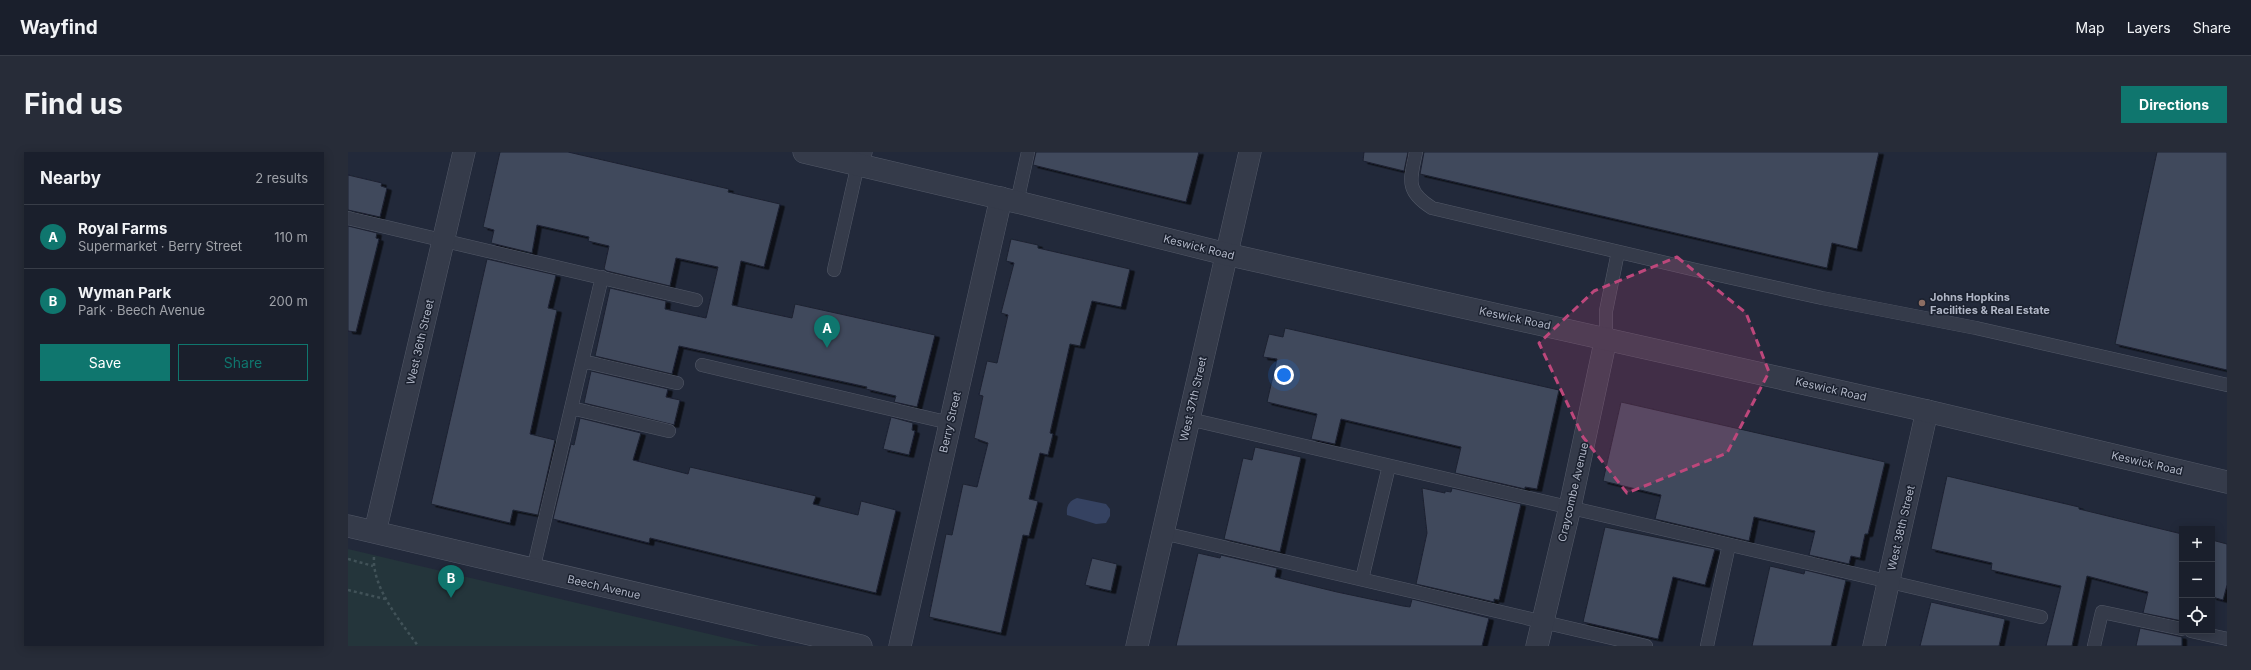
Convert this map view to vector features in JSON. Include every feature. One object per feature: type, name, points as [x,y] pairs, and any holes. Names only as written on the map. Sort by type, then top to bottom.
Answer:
[{"type":"street","name":"West 36th Street","points":[[375,532],[464,152]]},
{"type":"street","name":"Keswick Road","points":[[804,152],[860,158],[1009,200],[1226,254],[1927,411],[2227,482]]},
{"type":"street","name":"West 37th Street","points":[[1137,646],[1250,152]]},
{"type":"street","name":"Berry Street","points":[[900,646],[950,423],[1009,200]]},
{"type":"street","name":"Craycombe Avenue","points":[[1537,646],[1570,508],[1606,338]]},
{"type":"street","name":"West 38th Street","points":[[1874,646],[1927,411]]},
{"type":"street","name":"Beech Avenue","points":[[348,526],[861,646]]},
{"type":"lane","points":[[1009,200],[1028,152]]},
{"type":"lane","points":[[1416,152],[1411,187],[1418,200],[1432,208],[1822,298],[1976,328],[2227,385]]},
{"type":"lane","points":[[834,270],[860,158]]},
{"type":"lane","points":[[348,218],[696,300]]},
{"type":"lane","points":[[1606,338],[1606,311],[1618,252]]},
{"type":"lane","points":[[533,570],[602,277]]},
{"type":"lane","points":[[582,361],[677,383]]},
{"type":"lane","points":[[702,365],[950,423]]},
{"type":"lane","points":[[571,408],[669,430]]},
{"type":"lane","points":[[1189,419],[2041,617]]},
{"type":"lane","points":[[1362,579],[1389,466]]},
{"type":"lane","points":[[1162,534],[1362,579],[1646,646]]},
{"type":"lane","points":[[1707,646],[1729,545]]},
{"type":"lane","points":[[2094,646],[2102,612],[2179,628]]},
{"type":"lane","points":[[2206,634],[2227,638]]},
{"type":"path","points":[[375,532],[373,566],[385,599],[418,646]]},
{"type":"path","points":[[348,559],[373,566]]},
{"type":"path","points":[[348,590],[385,599]]},
{"type":"highlighted area","points":[[1677,257],[1746,313],[1769,372],[1727,453],[1627,493],[1583,437],[1539,343],[1594,291]]},
{"type":"shaded area","points":[[348,549],[760,646],[348,646]]},
{"type":"water","points":[[1077,498],[1106,504],[1110,509],[1110,516],[1106,523],[1096,524],[1067,515],[1069,504]]},
{"type":"building","points":[[500,152],[568,152],[729,189],[728,192],[780,204],[764,267],[741,261],[732,305],[792,318],[795,304],[935,335],[917,407],[894,402],[896,396],[866,389],[867,387],[679,346],[672,374],[595,356],[610,288],[666,301],[665,309],[706,318],[718,267],[676,258],[670,286],[607,271],[604,269],[609,246],[588,241],[589,237],[537,225],[532,253],[491,243],[494,230],[483,227]]},
{"type":"building","points":[[1036,152],[1199,152],[1186,202],[1033,165]]},
{"type":"building","points":[[1364,152],[1408,152],[1404,171],[1363,161]]},
{"type":"building","points":[[1424,152],[1879,152],[1857,249],[1832,243],[1827,268],[1420,174]]},
{"type":"building","points":[[2157,152],[2227,152],[2227,370],[2115,344]]},
{"type":"building","points":[[348,175],[382,183],[381,186],[387,188],[380,217],[348,210]]},
{"type":"building","points":[[348,226],[377,233],[376,238],[379,239],[356,332],[348,331]]},
{"type":"building","points":[[1011,239],[1038,245],[1038,248],[1130,269],[1121,307],[1092,301],[1080,346],[1070,344],[1050,433],[1053,434],[1048,455],[1040,453],[1029,499],[1038,501],[1029,536],[1023,535],[1001,633],[929,617],[946,534],[952,535],[963,484],[977,487],[988,443],[974,438],[983,396],[979,395],[987,361],[997,363],[1008,315],[1001,313],[1014,263],[1006,261]]},
{"type":"building","points":[[487,259],[556,275],[548,308],[557,310],[530,434],[555,440],[538,515],[513,510],[510,523],[431,504]]},
{"type":"building","points":[[1285,328],[1559,390],[1537,489],[1525,487],[1525,489],[1455,473],[1461,447],[1341,419],[1335,444],[1311,439],[1317,414],[1267,402],[1277,359],[1263,357],[1269,334],[1283,337]]},
{"type":"building","points":[[591,371],[668,389],[666,397],[680,400],[674,425],[584,403]]},
{"type":"building","points":[[1621,402],[1885,462],[1868,534],[1865,534],[1860,558],[1851,556],[1849,564],[1809,555],[1815,531],[1754,517],[1749,541],[1655,519],[1661,495],[1603,481]]},
{"type":"building","points":[[891,417],[913,423],[912,430],[915,431],[909,455],[883,449]]},
{"type":"building","points":[[580,418],[641,433],[633,460],[688,474],[690,467],[816,496],[813,504],[858,515],[861,501],[896,510],[876,593],[650,538],[649,543],[553,519],[571,444],[574,445]]},
{"type":"building","points":[[1255,447],[1301,457],[1280,552],[1224,539],[1243,458],[1252,460]]},
{"type":"building","points":[[1947,476],[2079,507],[2079,509],[2179,533],[2179,620],[2143,613],[2148,592],[2087,576],[2072,646],[2046,646],[2061,586],[1991,570],[1992,563],[1931,549]]},
{"type":"building","points":[[1422,488],[1445,493],[1445,491],[1451,492],[1452,488],[1521,504],[1499,600],[1494,599],[1494,602],[1416,584],[1427,533]]},
{"type":"building","points":[[1605,527],[1715,549],[1705,585],[1673,577],[1658,639],[1583,622]]},
{"type":"building","points":[[2215,541],[2227,544],[2227,585],[2223,600],[2215,598]]},
{"type":"building","points":[[1198,553],[1220,558],[1221,555],[1277,568],[1275,577],[1337,592],[1410,607],[1412,599],[1489,618],[1482,646],[1176,646]]},
{"type":"building","points":[[1092,558],[1117,564],[1111,591],[1085,585]]},
{"type":"building","points":[[1770,566],[1804,574],[1805,570],[1846,580],[1831,646],[1752,646]]},
{"type":"building","points":[[1931,602],[2005,619],[1999,646],[1920,646]]},
{"type":"building","points":[[2140,628],[2182,637],[2182,646],[2136,646]]},
{"type":"place","name":"Johns Hopkins Facilities & Real Estate","points":[[1922,303]]},
{"type":"place","name":"Royal Farms","points":[[827,348]]},
{"type":"place","name":"Wyman Park","points":[[451,598]]}]
